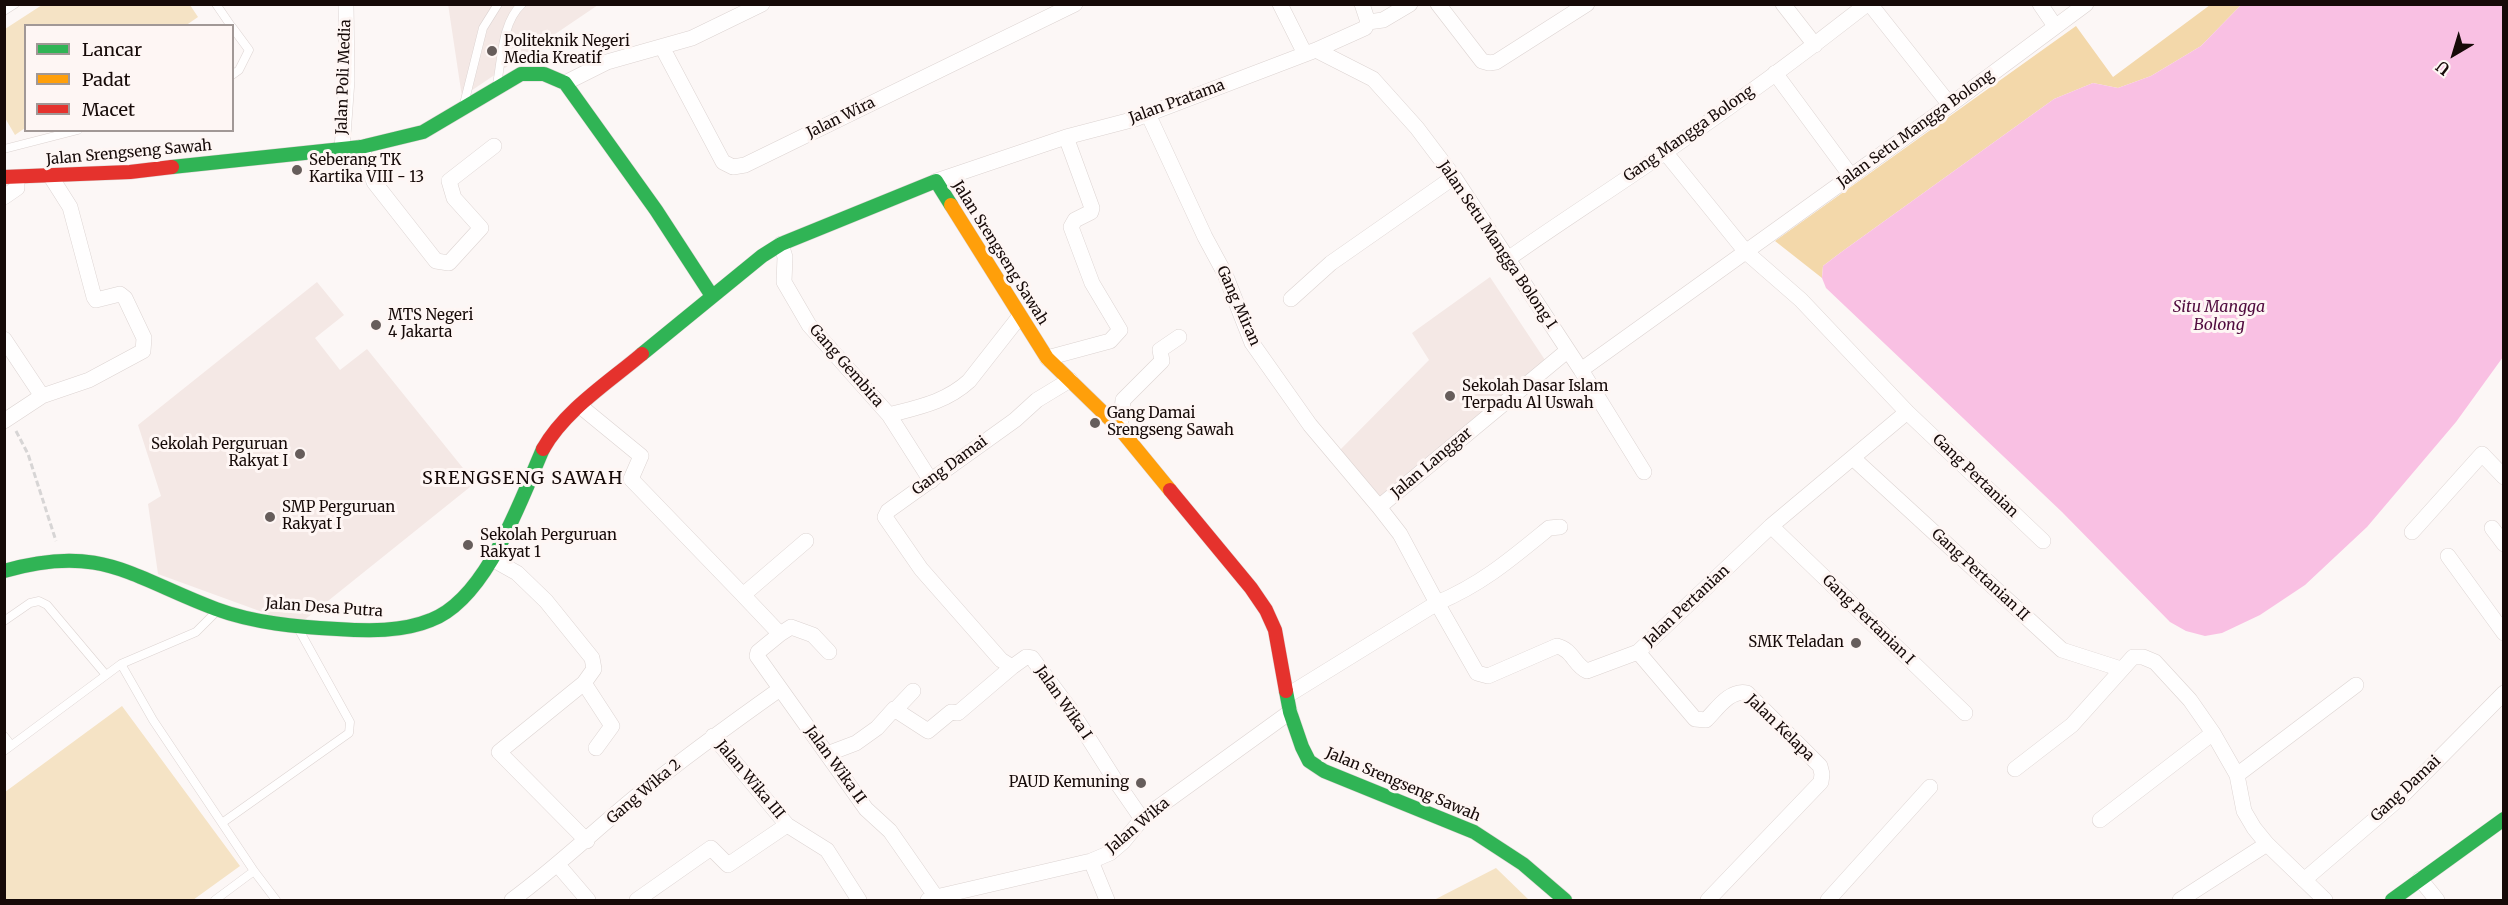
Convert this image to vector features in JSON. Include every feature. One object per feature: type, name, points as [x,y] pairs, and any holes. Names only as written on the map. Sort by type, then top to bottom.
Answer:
[{"type":"street","name":"Jalan Poli Media","points":[[342,149],[347,80],[346,4]]},
{"type":"street","points":[[712,296],[656,210],[565,83],[607,62],[692,38],[762,4]]},
{"type":"street","name":"Jalan Wira","points":[[662,47],[723,162],[734,167],[745,165],[1075,4]]},
{"type":"street","points":[[1280,4],[1310,52]]},
{"type":"street","points":[[1362,4],[1368,22]]},
{"type":"street","name":"Jalan Pratama","points":[[936,181],[1066,137],[1148,114],[1310,52],[1365,27],[1368,22],[1383,20],[1410,4]]},
{"type":"street","points":[[1438,4],[1482,60],[1489,63],[1496,62],[1587,4]]},
{"type":"street","points":[[1783,4],[1815,45]]},
{"type":"street","points":[[1868,4],[1950,105]]},
{"type":"street","name":"Gang Mangga Bolong","points":[[1508,260],[1566,217],[1665,152],[1815,45],[1868,4]]},
{"type":"street","points":[[2040,4],[2055,26]]},
{"type":"street","name":"Jalan Setu Mangga Bolong","points":[[1581,370],[1950,105],[2086,4]]},
{"type":"street","name":"Jalan Setu Mangga Bolong I","points":[[1310,52],[1373,79],[1417,128],[1454,177],[1581,370],[1644,472]]},
{"type":"street","points":[[1775,73],[1851,176]]},
{"type":"street","name":"Jalan Srengseng Sawah","points":[[11,177],[130,172],[361,147],[423,132],[521,74],[544,74],[565,83]]},
{"type":"street","name":"Gang Miran","points":[[1148,114],[1205,237],[1225,274],[1252,342],[1310,424],[1379,507]]},
{"type":"street","points":[[1047,358],[1110,341],[1120,330],[1092,283],[1071,227],[1075,220],[1091,212],[1092,208],[1066,137]]},
{"type":"street","points":[[361,147],[374,182],[436,261],[442,264],[449,263],[481,228],[454,198],[449,181],[494,146]]},
{"type":"street","points":[[1665,152],[1746,252],[1801,300],[1907,412]]},
{"type":"street","points":[[4,197],[17,188],[11,177]]},
{"type":"street","points":[[7,420],[42,396],[89,380],[143,351],[144,338],[125,298],[120,294],[96,300],[70,207],[51,177]]},
{"type":"street","points":[[1291,299],[1331,262],[1454,177]]},
{"type":"street","name":"Jalan Srengseng Sawah","points":[[712,296],[762,256],[781,244],[936,181],[1047,358],[1120,429],[1251,588],[1266,610],[1275,630],[1290,712],[1309,760],[1324,771],[1474,832],[1523,864],[1565,900]]},
{"type":"street","name":"Gang Gembira","points":[[781,244],[785,257],[784,282],[809,325],[889,415],[931,481]]},
{"type":"street","name":"Jalan Desa Putra","points":[[4,571],[32,562],[83,560],[114,565],[219,609],[261,622],[368,631],[403,628],[433,620],[468,592],[492,559],[543,447],[554,431],[580,406],[712,296]]},
{"type":"street","points":[[889,415],[940,402],[959,391],[1020,316]]},
{"type":"street","points":[[1120,429],[1123,400],[1162,361],[1160,350],[1179,337]]},
{"type":"street","points":[[4,339],[42,396]]},
{"type":"street","name":"Jalan Langgar","points":[[1437,603],[1400,534],[1379,507],[1568,351]]},
{"type":"street","name":"Gang Damai","points":[[921,569],[885,517],[888,510],[1016,420],[1037,400],[1070,380]]},
{"type":"street","points":[[580,406],[641,456],[631,478],[780,634],[791,627],[813,635],[829,652]]},
{"type":"street","name":"Jalan Pertanian","points":[[1437,603],[1477,673],[1483,676],[1488,676],[1557,646],[1570,652],[1580,668],[1587,671],[1638,652],[1771,526],[1854,459],[1907,412]]},
{"type":"street","name":"Gang Pertanian","points":[[1907,412],[2043,541]]},
{"type":"street","points":[[2412,532],[2482,454],[2504,477]]},
{"type":"street","name":"Gang Pertanian II","points":[[1854,459],[2062,650],[2121,669]]},
{"type":"street","points":[[1288,695],[1437,603],[1460,594],[1491,576],[1549,528],[1560,526]]},
{"type":"street","name":"Gang Pertanian I","points":[[1771,526],[1965,713]]},
{"type":"street","points":[[2492,528],[2504,544]]},
{"type":"street","points":[[743,595],[806,541]]},
{"type":"street","points":[[2448,556],[2504,633]]},
{"type":"street","points":[[492,559],[517,573],[546,601],[592,658],[594,669],[584,683],[499,752],[587,841]]},
{"type":"street","name":"Jalan Wika I","points":[[921,569],[1001,660],[1012,667],[1026,657],[1032,658],[1070,709],[1114,780],[1142,819]]},
{"type":"street","name":"Jalan Wika II","points":[[780,634],[757,654],[866,809],[890,831],[932,899]]},
{"type":"street","name":"Jalan Kelapa","points":[[1638,652],[1695,719],[1706,720],[1733,693],[1747,693],[1820,766],[1821,782],[1708,900]]},
{"type":"street","points":[[2015,769],[2072,725],[2133,657],[2143,657],[2155,662],[2190,700],[2213,733],[2237,775],[2239,797],[2244,811],[2267,844],[2325,900]]},
{"type":"street","points":[[896,709],[928,731],[951,712],[958,712],[1012,667]]},
{"type":"street","points":[[584,683],[612,726],[596,748]]},
{"type":"street","points":[[2237,775],[2356,685]]},
{"type":"street","name":"Gang Wika 2","points":[[512,900],[587,841],[638,795],[713,736],[780,689]]},
{"type":"street","points":[[827,754],[856,743],[877,728],[892,710],[896,709],[913,691]]},
{"type":"street","name":"Gang Damai","points":[[2304,880],[2401,797],[2504,693]]},
{"type":"street","name":"Jalan Wika","points":[[932,899],[1095,870],[1142,819],[1290,712]]},
{"type":"street","points":[[2100,820],[2213,733]]},
{"type":"street","name":"Jalan Wika III","points":[[713,736],[788,825],[827,850],[859,900]]},
{"type":"street","points":[[1828,900],[1930,787]]},
{"type":"street","points":[[2392,900],[2504,819]]},
{"type":"street","points":[[637,900],[711,849],[728,865],[788,825]]},
{"type":"street","points":[[2180,900],[2267,844]]},
{"type":"street","points":[[558,865],[588,900]]},
{"type":"street","points":[[1095,870],[1107,900]]},
{"type":"street","points":[[2421,879],[2437,900]]},
{"type":"lane","points":[[4,11],[15,4]]},
{"type":"lane","points":[[216,4],[231,24]]},
{"type":"lane","points":[[462,109],[483,28],[498,4]]},
{"type":"lane","points":[[496,88],[507,29],[512,13],[522,4]]},
{"type":"lane","points":[[234,29],[249,50],[239,70],[234,74]]},
{"type":"lane","points":[[4,150],[71,132]]},
{"type":"lane","points":[[4,621],[30,603],[39,601],[46,606],[106,675]]},
{"type":"lane","points":[[4,736],[8,748],[121,664],[196,632],[219,609]]},
{"type":"lane","points":[[222,823],[349,733],[350,723],[297,625]]},
{"type":"lane","points":[[121,664],[153,720],[254,871],[276,900]]},
{"type":"lane","points":[[215,900],[254,871]]},
{"type":"path","points":[[7,420],[28,454],[59,550]]},
{"type":"shaded area","name":"Politeknik Negeri Media Kreatif","points":[[448,4],[598,5],[462,97]]},
{"type":"shaded area","points":[[42,5],[190,5],[198,17],[188,24],[24,24],[24,129],[15,135],[5,118],[5,29]]},
{"type":"shaded area","points":[[2210,5],[2241,5],[2201,46],[2151,76],[2118,88],[2093,83],[2054,99],[1823,266],[1822,278],[1775,241],[2076,26],[2113,77]]},
{"type":"shaded area","name":"Sekolah Dasar Islam Terpadu Al Uswah","points":[[1490,277],[1545,360],[1379,503],[1337,453],[1429,360],[1412,333]]},
{"type":"shaded area","name":"Sekolah Perguruan Rakyat I","points":[[317,282],[344,315],[315,338],[340,370],[367,349],[475,483],[298,625],[158,574],[148,504],[161,496],[138,425]]},
{"type":"shaded area","points":[[122,706],[240,866],[193,900],[5,900],[5,792]]},
{"type":"shaded area","points":[[1496,868],[1529,900],[1434,900]]},
{"type":"water","name":"Situ Mangga Bolong","points":[[2241,5],[2503,5],[2503,357],[2456,422],[2367,527],[2305,585],[2260,615],[2222,633],[2205,636],[2186,631],[2170,622],[2062,512],[1826,288],[1822,278],[1823,266],[2054,99],[2093,83],[2118,88],[2151,76],[2201,46]]},
{"type":"traffic: fast","points":[[172,167],[361,147],[423,132],[521,74],[544,74],[565,83],[656,210],[712,296]]},
{"type":"traffic: fast","points":[[642,354],[762,256],[781,244],[936,181],[951,205]]},
{"type":"traffic: fast","points":[[4,571],[37,563],[91,562],[137,576],[230,614],[260,621],[349,630],[385,630],[408,627],[431,620],[451,609],[485,570],[513,520],[543,449]]},
{"type":"traffic: fast","points":[[1286,691],[1290,712],[1309,761],[1324,771],[1474,832],[1523,864],[1565,900]]},
{"type":"traffic: fast","points":[[2392,900],[2504,819]]},
{"type":"traffic: slow","points":[[951,205],[1047,358],[1120,429],[1170,490]]},
{"type":"traffic: jam","points":[[4,177],[130,172],[172,167]]},
{"type":"traffic: jam","points":[[543,449],[575,409],[642,354]]},
{"type":"traffic: jam","points":[[1170,490],[1251,588],[1266,610],[1275,630],[1286,691]]},
{"type":"place","name":"Politeknik Negeri Media Kreatif","points":[[492,51]]},
{"type":"place","name":"Seberang TK Kartika VIII - 13","points":[[297,170]]},
{"type":"place","name":"MTS Negeri 4 Jakarta","points":[[376,325]]},
{"type":"place","name":"Sekolah Dasar Islam Terpadu Al Uswah","points":[[1450,396]]},
{"type":"place","name":"Gang Damai Srengseng Sawah","points":[[1095,423]]},
{"type":"place","name":"Sekolah Perguruan Rakyat I","points":[[300,454]]},
{"type":"place","name":"SMP Perguruan Rakyat I","points":[[270,517]]},
{"type":"place","name":"Sekolah Perguruan Rakyat 1","points":[[468,545]]},
{"type":"place","name":"SMK Teladan","points":[[1856,643]]},
{"type":"place","name":"PAUD Kemuning","points":[[1141,783]]},
{"type":"district","name":"SRENGSENG SAWAH","points":[[523,479]]}]
